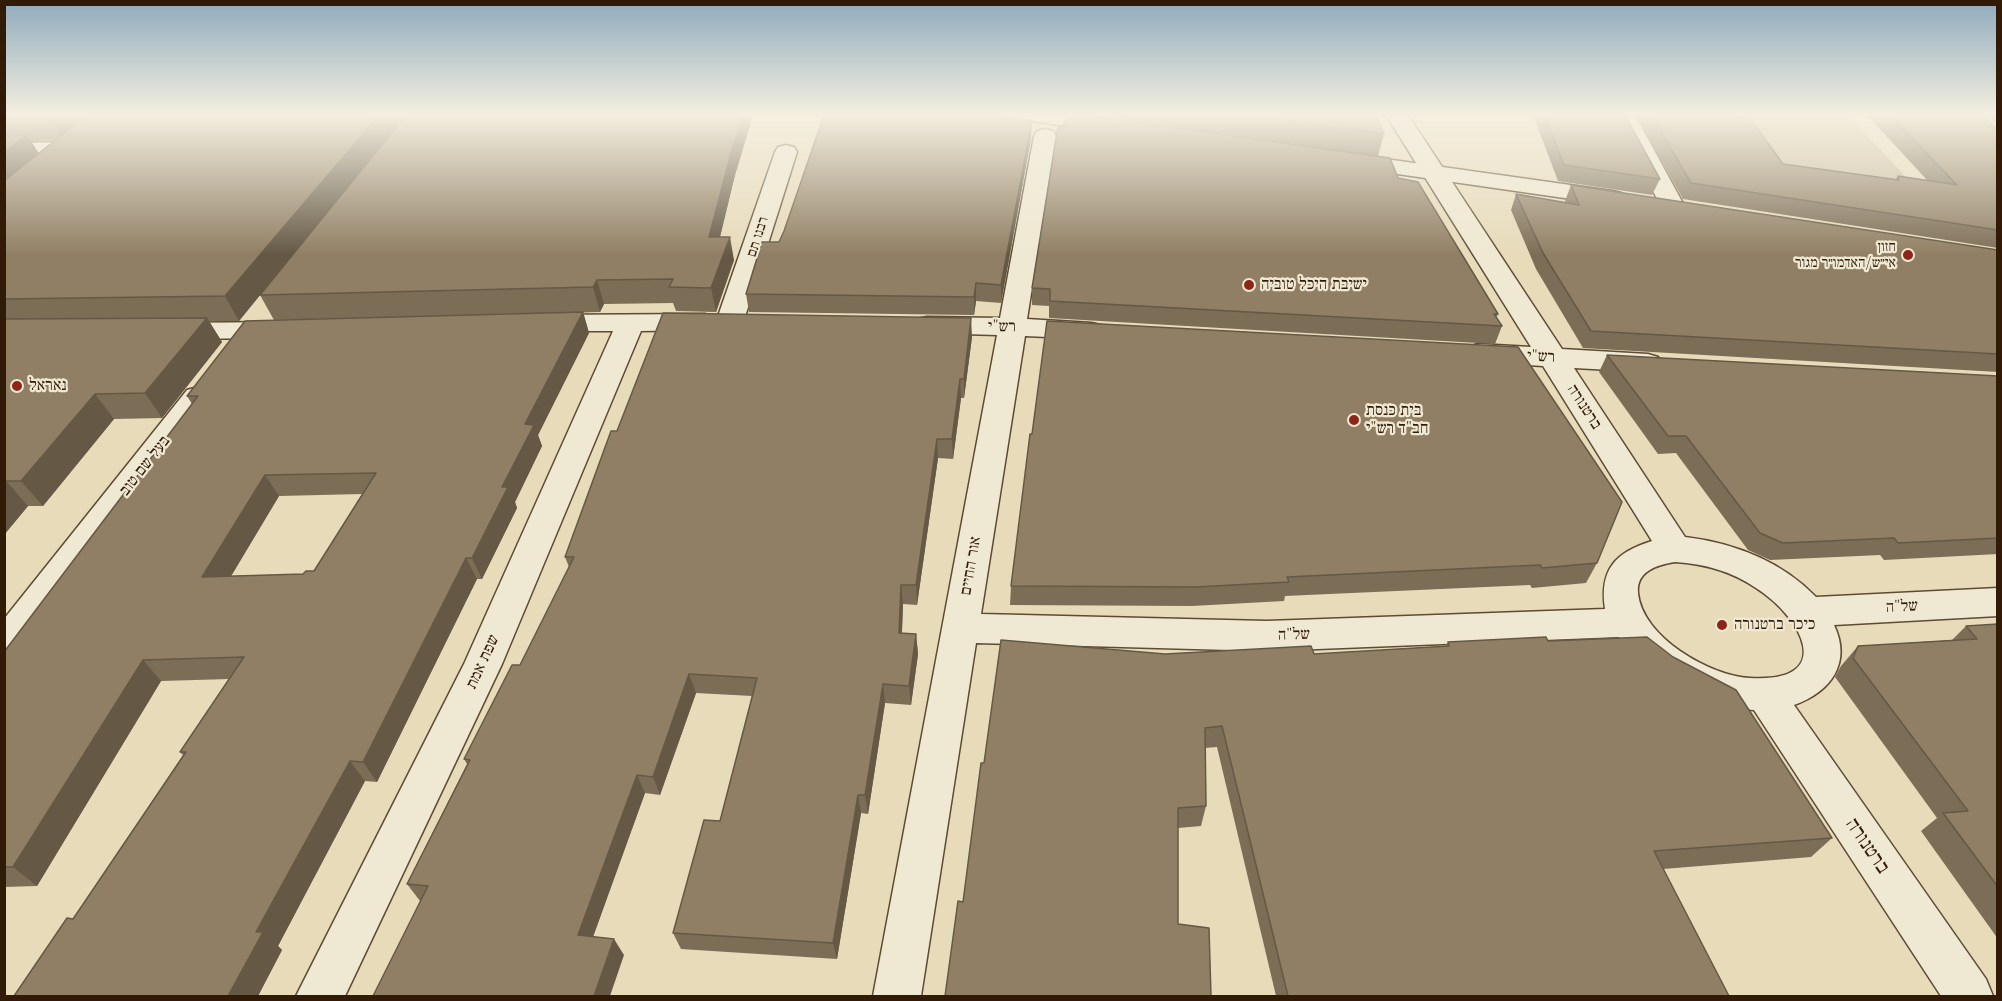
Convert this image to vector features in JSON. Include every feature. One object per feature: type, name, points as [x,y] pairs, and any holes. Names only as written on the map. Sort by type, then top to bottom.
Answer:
[{"type":"street","points":[[46,169],[55,162]]},
{"type":"street","name":"רבנו תם","points":[[631,321],[741,323],[783,162]]},
{"type":"street","name":"אור החיים","points":[[897,996],[1012,327],[1038,162]]},
{"type":"street","points":[[1355,162],[1685,209],[1654,162]]},
{"type":"street","name":"ברטנורה","points":[[1428,162],[1675,549]]},
{"type":"street","name":"בעל שם טוב","points":[[4,647],[268,305]]},
{"type":"street","points":[[515,324],[631,321]]},
{"type":"street","name":"שפת אמת","points":[[320,996],[483,664],[631,321]]},
{"type":"street","name":"רש\"י","points":[[906,325],[1012,327],[1118,333]]},
{"type":"street","points":[[146,331],[305,329]]},
{"type":"street","name":"רש\"י","points":[[1447,351],[1670,364]]},
{"type":"street","points":[[1675,549],[1704,551],[1733,560],[1761,573],[1787,591],[1808,612],[1821,636],[1822,659],[1814,678],[1794,691],[1765,695],[1733,692],[1701,681],[1671,665],[1646,645],[1628,622],[1619,600],[1621,580],[1631,563],[1650,553],[1675,549]]},
{"type":"street","name":"של\"ה","points":[[1808,612],[1998,602]]},
{"type":"street","name":"של\"ה","points":[[960,628],[1267,636],[1628,622]]},
{"type":"street","name":"ברטנורה","points":[[1765,695],[1969,996]]},
{"type":"shaded area","points":[[1779,162],[1892,162],[1917,189],[1786,170]]},
{"type":"building","points":[[28,162],[339,162],[225,296],[4,299],[4,181]]},
{"type":"building","points":[[368,162],[729,162],[709,237],[730,237],[711,288],[669,287],[673,279],[597,280],[593,287],[260,295]]},
{"type":"building","points":[[808,162],[1024,162],[1001,285],[976,283],[974,297],[746,294],[762,242],[779,242]]},
{"type":"building","points":[[1052,162],[1391,162],[1398,178],[1418,182],[1498,314],[1494,314],[1502,326],[1050,301],[1050,289],[1032,288]]},
{"type":"building","points":[[1563,162],[1651,162],[1660,179],[1564,165]]},
{"type":"building","points":[[1679,162],[1781,162],[1783,164],[1899,180],[1898,176],[1957,185],[1935,162],[1998,162],[1998,230],[1691,183]]},
{"type":"building","points":[[1571,185],[1998,250],[1998,354],[1591,331],[1543,253],[1516,194],[1579,205]]},
{"type":"building","points":[[583,312],[525,424],[534,425],[502,487],[508,487],[472,558],[466,558],[363,762],[350,761],[256,932],[263,932],[228,996],[14,996],[67,918],[73,919],[186,752],[180,752],[244,657],[143,660],[13,867],[4,867],[4,652],[198,396],[187,396],[245,321]],"holes":[[[376,473],[314,571],[306,571],[303,574],[202,577],[265,475]]]},
{"type":"building","points":[[663,313],[971,318],[964,379],[960,379],[952,439],[937,439],[916,585],[901,585],[899,633],[916,634],[909,686],[883,684],[865,795],[858,795],[833,943],[673,933],[704,820],[720,821],[757,678],[689,674],[653,777],[637,775],[578,935],[614,939],[594,996],[373,996],[428,886],[407,884],[470,760],[464,759],[512,665],[520,665],[574,557],[565,557],[611,431],[617,431]]},
{"type":"building","points":[[207,318],[145,393],[95,394],[21,481],[4,483],[4,319]]},
{"type":"building","points":[[1047,321],[1518,347],[1622,502],[1597,563],[1542,568],[1540,565],[1287,577],[1289,582],[1196,587],[1011,586]]},
{"type":"building","points":[[1607,355],[1998,376],[1998,538],[1898,543],[1894,538],[1783,543],[1760,533],[1686,436],[1668,436]]},
{"type":"building","points":[[1998,624],[1998,887],[1943,813],[1968,811],[1853,658],[1858,646],[1977,639],[1966,626]]},
{"type":"building","points":[[1546,637],[1548,641],[1647,637],[1673,657],[1736,690],[1832,838],[1654,851],[1729,996],[1288,996],[1222,726],[1205,728],[1206,806],[1178,808],[1178,924],[1209,928],[1211,996],[945,996],[958,901],[963,902],[981,763],[984,763],[1001,640],[1165,654],[1311,646],[1314,654],[1449,646],[1448,642]]},
{"type":"place","name":"חזון אי״ש/האדמו״ר מגור","points":[[1908,255]]},
{"type":"place","name":"ישיבת היכל טוביה","points":[[1249,285]]},
{"type":"place","name":"נאראל","points":[[17,386]]},
{"type":"place","name":"בית כנסת חב\"ד רש\"י","points":[[1354,420]]},
{"type":"place","name":"כיכר ברטנורה","points":[[1722,625]]}]
